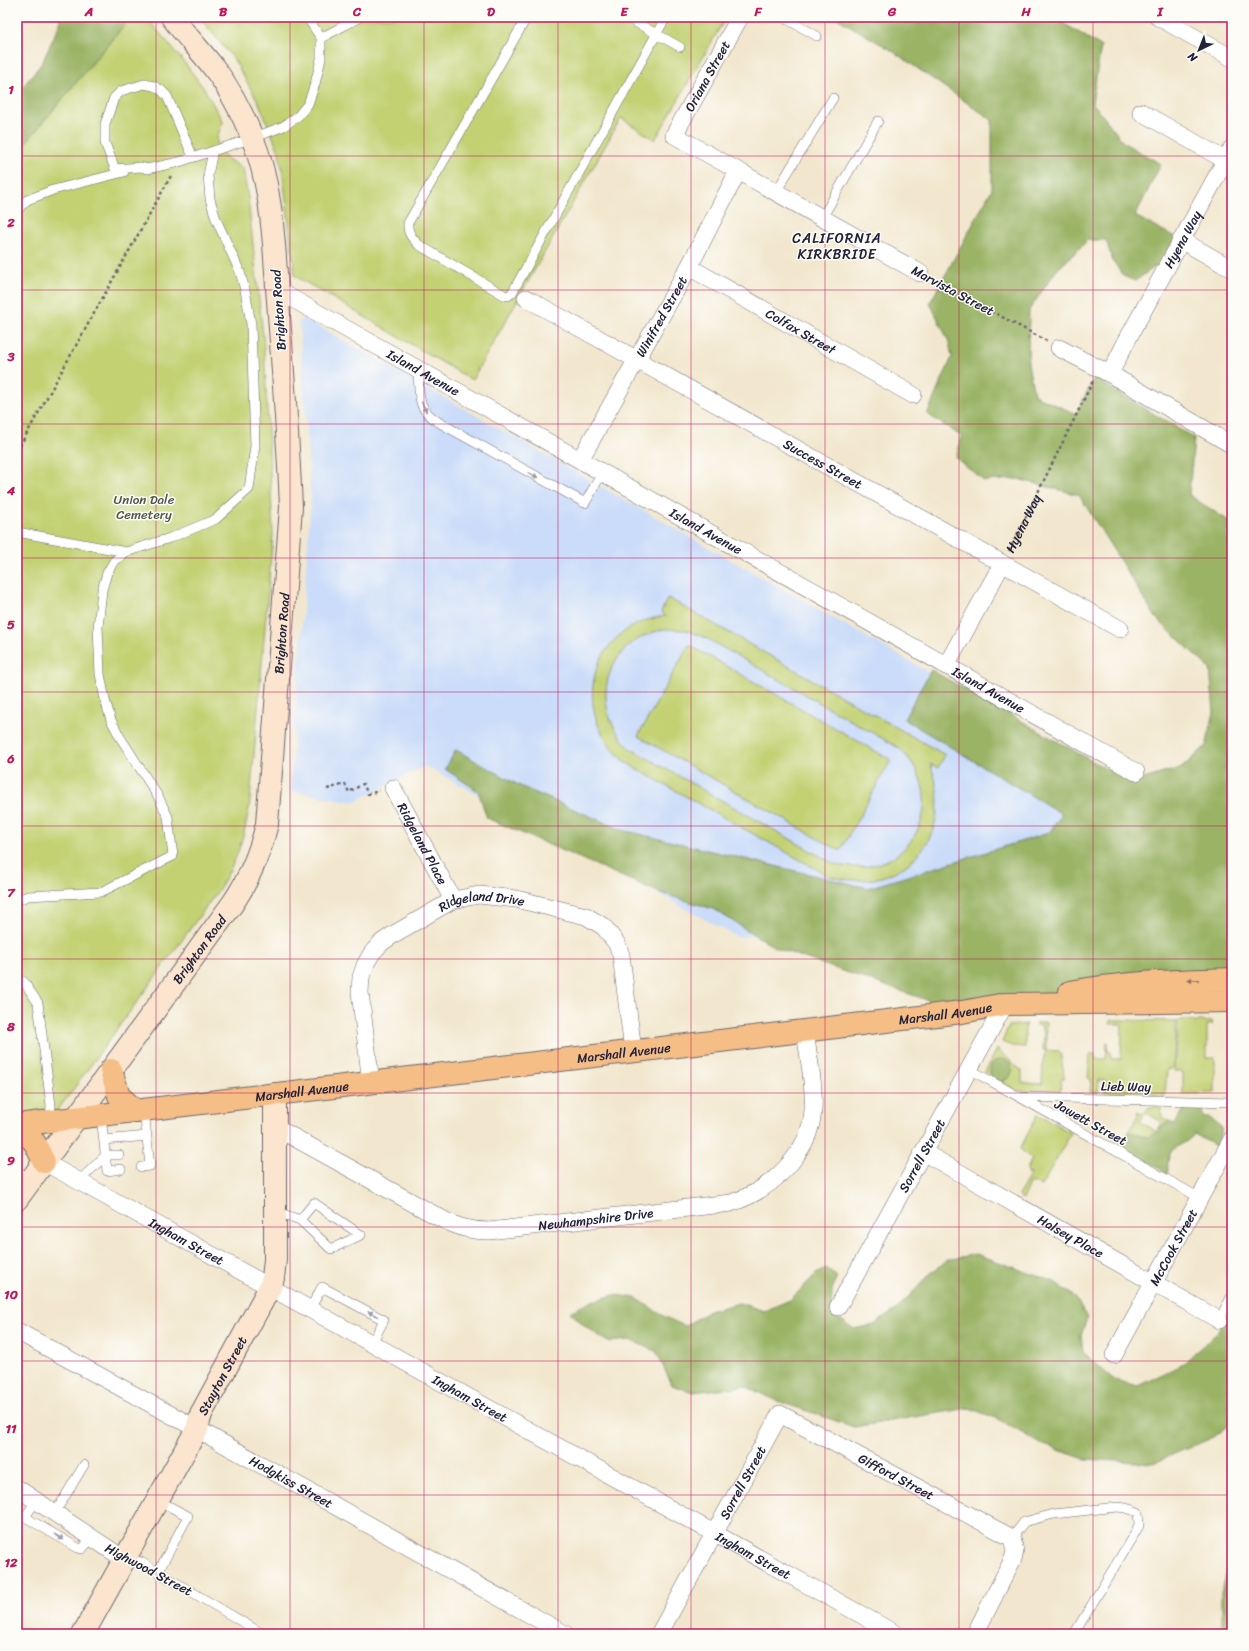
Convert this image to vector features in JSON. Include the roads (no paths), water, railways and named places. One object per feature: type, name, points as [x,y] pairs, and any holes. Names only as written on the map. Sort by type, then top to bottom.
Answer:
[{"type":"main road","points":[[1005,1004],[1112,985],[1158,981],[1232,979]]},
{"type":"main road","name":"Marshall Avenue","points":[[17,1125],[962,1012],[1005,1004],[1232,1001]]},
{"type":"main road","points":[[111,1070],[119,1096],[140,1110]]},
{"type":"main road","points":[[17,1125],[35,1143],[44,1162]]},
{"type":"street","name":"Brighton Road","points":[[17,1199],[24,1175],[44,1162],[246,884],[257,858],[267,824],[291,507],[289,458],[272,231],[266,183],[253,138],[229,90],[214,68],[172,17]]},
{"type":"street","name":"Oriana Street","points":[[674,135],[740,17]]},
{"type":"street","points":[[1158,17],[1232,58]]},
{"type":"street","points":[[1141,112],[1230,158]]},
{"type":"street","name":"Marvista Street","points":[[674,135],[920,273]]},
{"type":"street","name":"Hyena Way","points":[[1102,376],[1230,158]]},
{"type":"street","name":"Winifred Street","points":[[580,460],[689,267],[738,170]]},
{"type":"street","points":[[1181,240],[1232,269]]},
{"type":"street","name":"Colfax Street","points":[[689,267],[913,395]]},
{"type":"street","name":"Island Avenue","points":[[277,290],[1136,772]]},
{"type":"street","name":"Success Street","points":[[526,298],[1120,630]]},
{"type":"street","points":[[1059,348],[1102,376],[1232,445]]},
{"type":"street","name":"Hyena Way","points":[[946,666],[1002,564]]},
{"type":"street","name":"Ridgeland Place","points":[[393,788],[453,900]]},
{"type":"street","name":"Ridgeland Drive","points":[[371,1083],[360,992],[361,977],[364,965],[372,953],[387,938],[453,900],[479,895],[516,899],[586,916],[604,927],[617,944],[621,955],[633,1051]]},
{"type":"street","name":"Sorrell Street","points":[[838,1307],[1005,1004]]},
{"type":"street","name":"Newhampshire Drive","points":[[275,1127],[442,1219],[460,1228],[470,1230],[489,1231],[731,1203],[757,1192],[770,1183],[792,1160],[806,1135],[811,1123],[813,1098],[805,1031]]},
{"type":"street","name":"Stayton Street","points":[[83,1634],[197,1429],[201,1414],[270,1287],[275,1269],[275,1094]]},
{"type":"street","name":"McCook Street","points":[[1114,1355],[1232,1139]]},
{"type":"street","name":"Halsey Place","points":[[923,1152],[1219,1320]]},
{"type":"street","name":"Ingham Street","points":[[44,1162],[896,1634]]},
{"type":"street","name":"Hodgkiss Street","points":[[17,1331],[197,1429],[565,1634]]},
{"type":"street","name":"Sorrell Street","points":[[659,1634],[780,1414]]},
{"type":"street","name":"Gifford Street","points":[[780,1414],[1012,1538]]},
{"type":"street","name":"Highwood Street","points":[[17,1488],[124,1559]]},
{"type":"street","points":[[978,1634],[1013,1559],[1015,1552],[1012,1538]]},
{"type":"lane","points":[[193,157],[167,96],[161,90],[154,86],[144,84],[121,91],[114,98],[105,124],[105,143],[115,169],[147,169],[179,162],[253,138],[284,126],[298,116],[308,104],[321,59],[321,38],[307,17]]},
{"type":"lane","points":[[321,38],[360,17]]},
{"type":"lane","points":[[527,17],[408,223],[408,230],[412,238],[419,246],[508,296],[512,293],[666,17]]},
{"type":"lane","points":[[626,17],[680,47]]},
{"type":"lane","points":[[783,17],[817,36]]},
{"type":"lane","points":[[776,192],[833,98]]},
{"type":"lane","points":[[822,218],[878,121]]},
{"type":"lane","points":[[18,899],[28,896],[101,892],[173,856],[168,817],[159,798],[120,737],[111,720],[105,700],[102,680],[98,627],[102,590],[107,573],[114,561],[126,552],[170,538],[216,519],[249,489],[255,446],[251,324],[246,290],[240,272],[216,219],[210,199],[208,175],[213,150]]},
{"type":"lane","points":[[17,210],[27,200],[53,190],[141,168]]},
{"type":"lane","points":[[418,369],[422,407],[431,418],[585,503],[602,473]]},
{"type":"lane","points":[[17,532],[126,552]]},
{"type":"lane","points":[[17,978],[24,982],[38,1003],[50,1105],[50,1121]]},
{"type":"lane","name":"Jawett Street","points":[[969,1069],[1200,1198]]},
{"type":"lane","name":"Lieb Way","points":[[1019,1097],[1232,1102]]},
{"type":"lane","points":[[140,1110],[147,1136],[150,1166],[141,1167]]},
{"type":"lane","points":[[101,1115],[107,1171],[120,1169]]},
{"type":"lane","points":[[104,1140],[147,1136]]},
{"type":"lane","points":[[140,1153],[149,1152]]},
{"type":"lane","points":[[78,1181],[106,1155],[119,1155]]},
{"type":"lane","points":[[275,1211],[300,1220],[331,1248],[361,1235],[314,1203],[300,1220]]},
{"type":"lane","points":[[310,1309],[322,1287],[384,1320],[372,1343]]},
{"type":"lane","points":[[1219,1320],[1232,1296]]},
{"type":"lane","points":[[55,1513],[84,1465]]},
{"type":"lane","points":[[157,1500],[188,1516],[158,1572]]},
{"type":"lane","points":[[36,1501],[25,1517],[78,1548],[82,1549],[92,1538]]},
{"type":"lane","points":[[1012,1538],[1024,1522],[1054,1514],[1117,1507],[1138,1512],[1139,1526],[1074,1634]]},
{"type":"lane","name":"Highwood Street","points":[[124,1559],[141,1562],[263,1634]]},
{"type":"district","name":"CALIFORNIA KIRKBRIDE","points":[[837,246]]},
{"type":"park label","name":"Union Dale Cemetery","points":[[144,506]]}]
